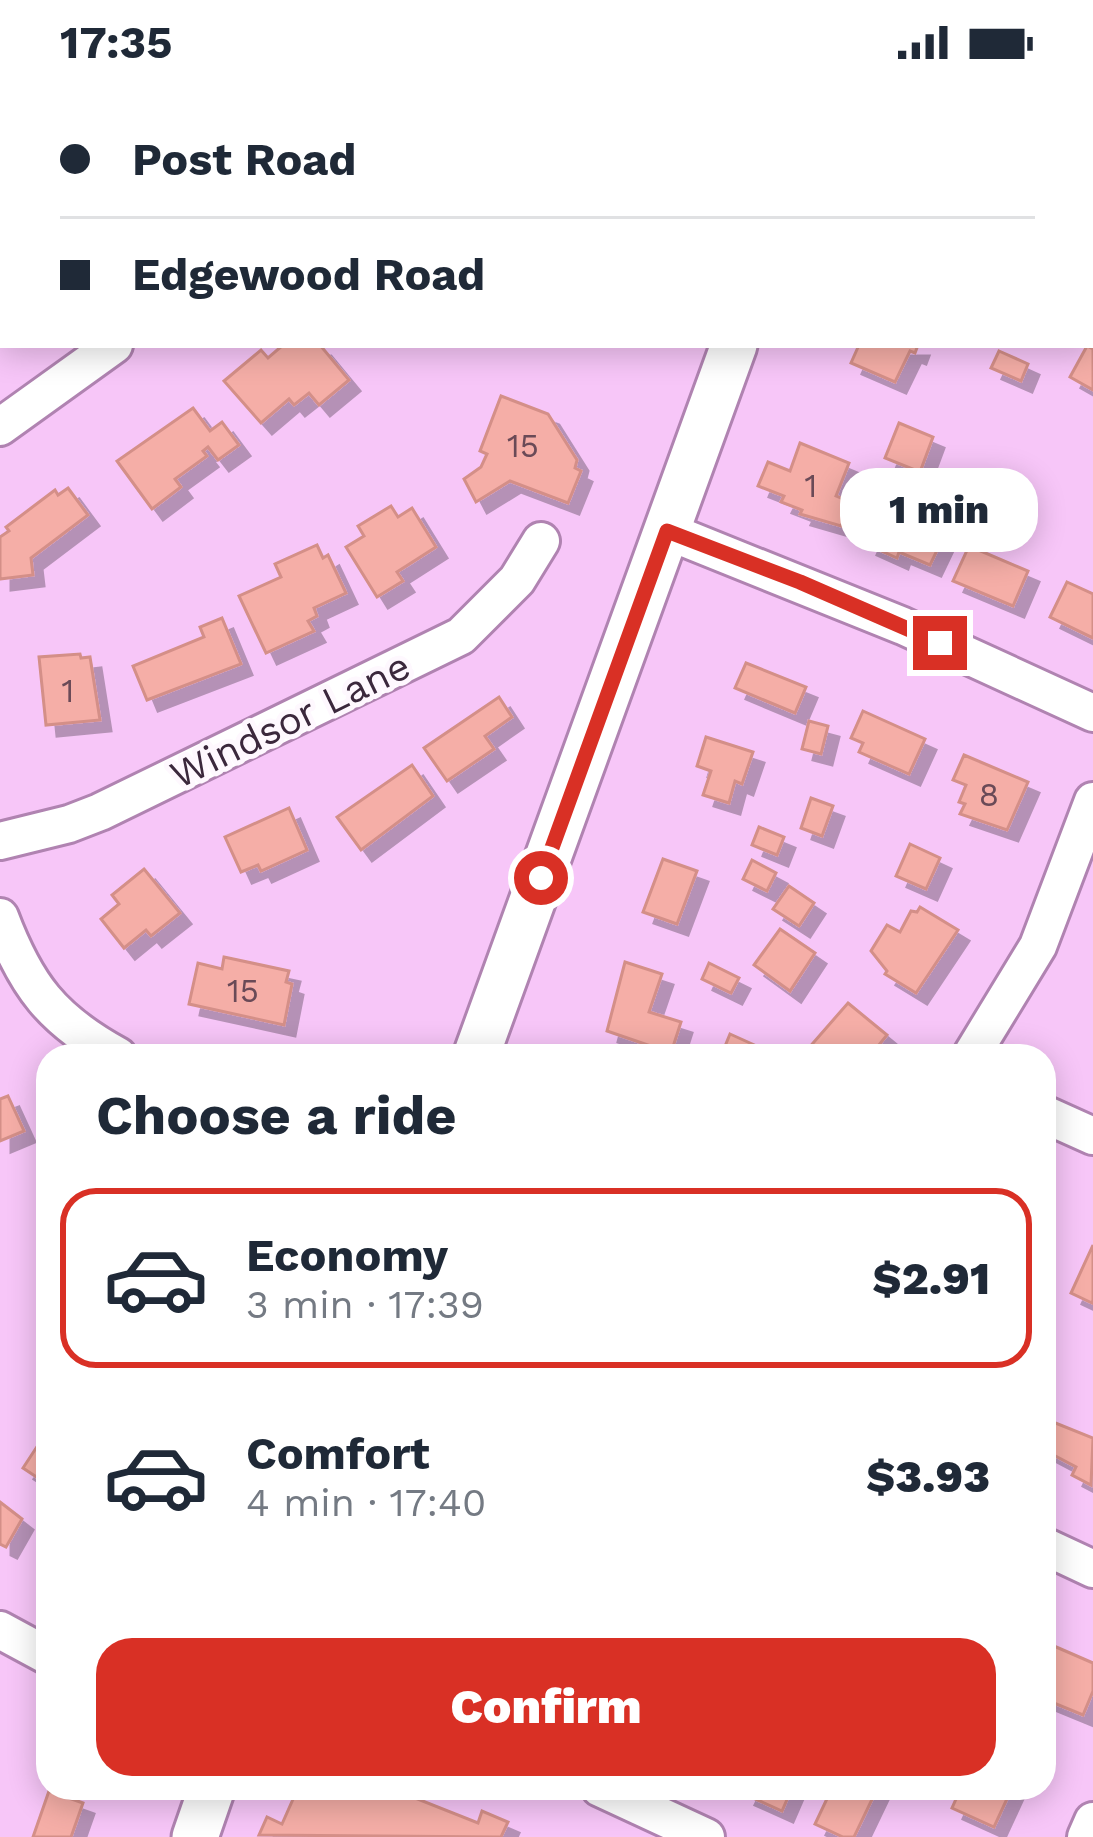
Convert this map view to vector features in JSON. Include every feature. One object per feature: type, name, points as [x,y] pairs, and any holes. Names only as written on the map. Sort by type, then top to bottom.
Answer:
[{"type":"main road","points":[[480,1044],[733,348]]},
{"type":"main road","points":[[194,1837],[208,1800]]},
{"type":"street","points":[[0,427],[110,348]]},
{"type":"street","points":[[667,531],[882,617],[1093,713]]},
{"type":"street","name":"Windsor Lane","points":[[0,841],[100,812],[461,636],[517,580],[542,541]]},
{"type":"street","points":[[978,1044],[1038,946],[1093,802]]},
{"type":"street","points":[[0,917],[31,986],[56,1012],[101,1044]]},
{"type":"street","points":[[1056,1119],[1093,1136]]},
{"type":"street","points":[[1056,1552],[1093,1569]]},
{"type":"street","points":[[0,1630],[36,1650]]},
{"type":"street","points":[[624,1800],[687,1833]]},
{"type":"street","points":[[1086,1837],[1093,1821]]},
{"type":"building","points":[[280,348],[322,348],[349,380],[319,405],[309,393],[294,405],[289,399],[261,423],[224,381],[261,350],[268,358]]},
{"type":"building","points":[[858,348],[917,348],[915,353],[910,351],[895,382],[851,363]]},
{"type":"building","points":[[1086,348],[1093,349],[1093,390],[1070,377]]},
{"type":"building","points":[[999,351],[1028,364],[1021,381],[991,368]]},
{"type":"building","points":[[501,396],[548,414],[577,460],[575,468],[581,471],[568,503],[510,481],[476,502],[464,479],[481,467],[487,454],[480,451]]},
{"type":"building","points":[[193,408],[210,431],[222,422],[239,445],[218,460],[208,447],[203,451],[207,456],[175,479],[181,487],[152,509],[117,461]]},
{"type":"building","points":[[899,423],[933,437],[920,472],[885,458]]},
{"type":"building","points":[[800,443],[849,463],[836,496],[851,502],[841,526],[800,514],[802,510],[781,502],[784,496],[758,486],[768,462],[790,471]]},
{"type":"building","points":[[985,475],[1004,483],[992,509],[974,501]]},
{"type":"building","points":[[926,479],[963,496],[930,565],[899,552],[897,558],[866,544],[873,528],[863,523],[875,497],[883,501],[890,484],[918,496]]},
{"type":"building","points":[[68,488],[88,515],[31,558],[33,575],[0,579],[0,537],[9,531],[6,527],[55,490],[58,495]]},
{"type":"building","points":[[391,506],[398,517],[412,508],[436,547],[397,572],[403,581],[377,597],[346,547],[364,536],[358,526]]},
{"type":"building","points":[[317,545],[323,558],[328,555],[346,593],[314,608],[317,616],[308,621],[314,631],[266,653],[239,596],[281,577],[275,564]]},
{"type":"building","points":[[969,546],[1028,571],[1013,606],[953,581]]},
{"type":"building","points":[[1067,582],[1093,594],[1093,638],[1050,617]]},
{"type":"building","points":[[222,618],[241,664],[147,700],[133,666],[204,637],[200,627]]},
{"type":"building","points":[[39,657],[90,657],[100,720],[46,725]]},
{"type":"building","points":[[746,663],[806,687],[795,713],[735,688]]},
{"type":"building","points":[[499,697],[512,717],[485,736],[494,749],[447,781],[424,748]]},
{"type":"building","points":[[863,711],[925,739],[909,774],[859,752],[863,743],[851,738]]},
{"type":"building","points":[[809,721],[828,726],[821,754],[802,749]]},
{"type":"building","points":[[706,737],[753,752],[742,784],[735,781],[729,803],[703,795],[711,771],[697,766]]},
{"type":"building","points":[[964,755],[1028,782],[1007,830],[960,814],[966,785],[953,780]]},
{"type":"building","points":[[412,765],[433,796],[361,850],[337,817]]},
{"type":"building","points":[[811,798],[833,806],[822,836],[801,828]]},
{"type":"building","points":[[289,808],[307,850],[261,871],[258,865],[241,872],[225,837]]},
{"type":"building","points":[[759,827],[784,837],[777,855],[752,845]]},
{"type":"building","points":[[910,844],[940,858],[926,889],[896,876]]},
{"type":"building","points":[[663,859],[697,871],[677,924],[643,912]]},
{"type":"building","points":[[752,860],[776,873],[767,891],[743,879]]},
{"type":"building","points":[[144,869],[180,913],[151,936],[146,930],[124,948],[101,919],[119,904],[112,895]]},
{"type":"building","points":[[789,886],[814,903],[799,926],[773,909]]},
{"type":"building","points":[[920,907],[958,930],[916,993],[885,974],[871,951],[887,925],[900,932],[911,911]]},
{"type":"building","points":[[780,929],[815,953],[790,991],[754,965]]},
{"type":"building","points":[[224,957],[289,971],[286,982],[292,984],[284,1025],[189,1004],[198,963],[222,969]]},
{"type":"building","points":[[625,962],[662,974],[649,1012],[681,1022],[674,1044],[645,1044],[607,1031]]},
{"type":"building","points":[[709,963],[739,978],[731,993],[702,979]]},
{"type":"building","points":[[848,1003],[887,1035],[880,1044],[812,1044]]},
{"type":"building","points":[[730,1034],[752,1044],[726,1044]]},
{"type":"building","points":[[8,1096],[24,1131],[0,1141],[0,1099]]},
{"type":"building","points":[[1093,1245],[1093,1300],[1092,1303],[1071,1293]]},
{"type":"building","points":[[1056,1423],[1093,1438],[1091,1485],[1072,1475],[1076,1467],[1056,1456]]},
{"type":"building","points":[[36,1448],[36,1477],[23,1468]]},
{"type":"building","points":[[0,1502],[22,1519],[6,1547],[0,1544]]},
{"type":"building","points":[[1056,1647],[1093,1663],[1093,1691],[1083,1715],[1056,1704]]},
{"type":"building","points":[[46,1800],[83,1803],[71,1837],[33,1837]]},
{"type":"building","points":[[293,1800],[420,1800],[478,1823],[482,1811],[508,1822],[501,1837],[259,1835],[267,1817],[282,1824]]},
{"type":"building","points":[[757,1800],[787,1800],[782,1811]]},
{"type":"building","points":[[826,1800],[872,1800],[854,1837],[815,1824]]},
{"type":"building","points":[[956,1800],[1006,1800],[994,1827],[952,1808]]},
{"type":"route","points":[[541,878],[667,531],[940,643]]}]
